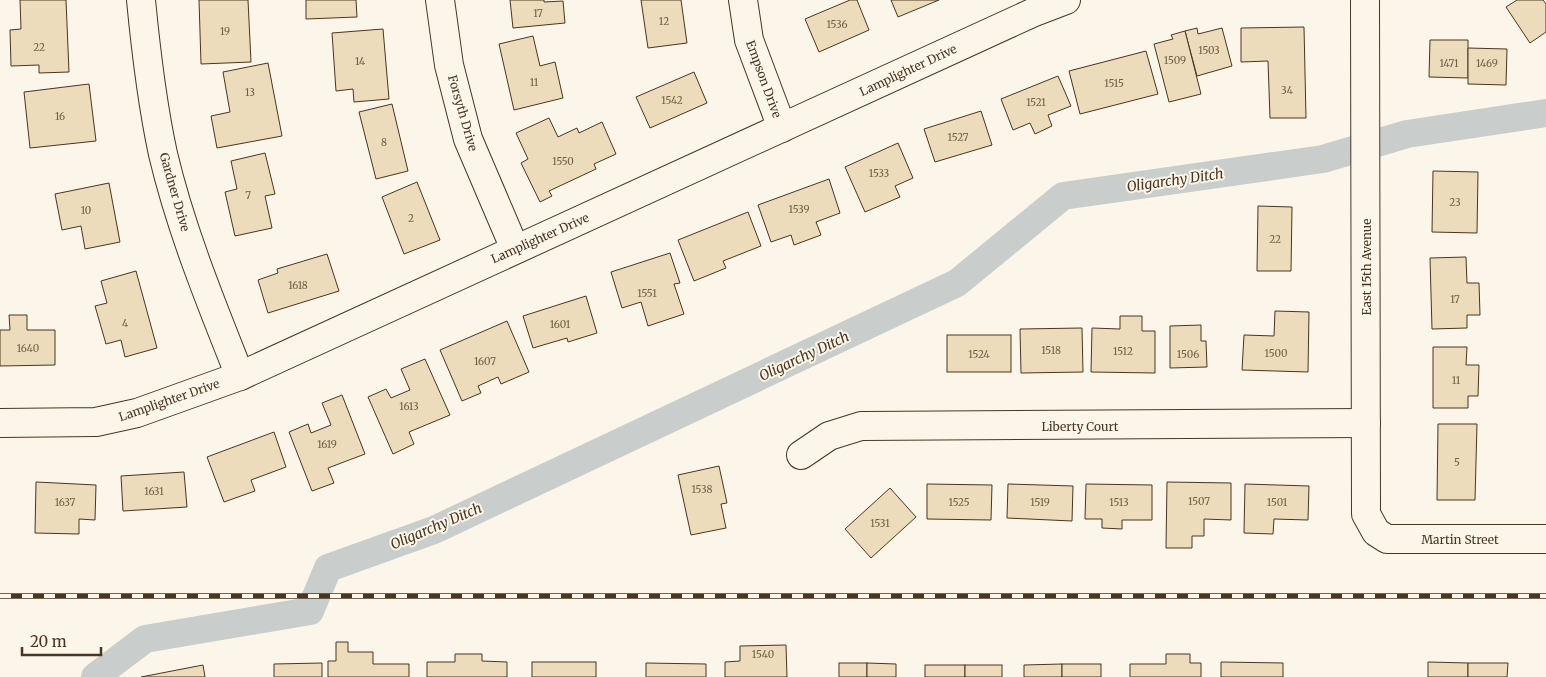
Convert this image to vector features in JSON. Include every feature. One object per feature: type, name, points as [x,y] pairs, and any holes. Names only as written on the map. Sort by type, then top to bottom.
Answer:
[{"type":"street","name":"Gardner Drive","points":[[141,0],[147,67],[164,154],[197,267],[240,376]]},
{"type":"street","name":"Forsyth Drive","points":[[440,0],[449,65],[468,139],[515,249]]},
{"type":"street","name":"Empson Drive","points":[[743,0],[749,40],[782,128]]},
{"type":"street","name":"Lamplighter Drive","points":[[0,423],[96,422],[137,413],[240,376],[515,249],[1066,0]]},
{"type":"street","name":"East 15th Avenue","points":[[1365,0],[1367,131],[1366,514],[1376,532]]},
{"type":"street","name":"Liberty Court","points":[[801,455],[828,436],[861,426],[1366,423]]},
{"type":"street","name":"Martin Street","points":[[1376,532],[1387,539],[1546,539]]},
{"type":"building","points":[[20,0],[66,0],[69,72],[39,73],[39,65],[11,66],[10,30],[21,29]]},
{"type":"building","points":[[199,0],[248,0],[251,62],[201,64]]},
{"type":"building","points":[[306,0],[356,0],[357,17],[306,19]]},
{"type":"building","points":[[510,0],[563,1],[565,23],[513,28]]},
{"type":"building","points":[[641,0],[681,0],[687,43],[648,48]]},
{"type":"building","points":[[850,0],[857,0],[869,30],[819,52],[805,19]]},
{"type":"building","points":[[891,0],[939,0],[898,17]]},
{"type":"building","points":[[1517,0],[1543,0],[1546,4],[1546,32],[1530,43],[1506,7]]},
{"type":"building","points":[[1304,27],[1306,118],[1270,118],[1268,61],[1241,62],[1241,28]]},
{"type":"building","points":[[1197,28],[1198,34],[1222,28],[1232,66],[1197,76],[1185,31]]},
{"type":"building","points":[[383,29],[389,99],[354,102],[353,89],[336,91],[332,33]]},
{"type":"building","points":[[1185,31],[1201,94],[1169,102],[1154,44],[1173,39],[1171,35]]},
{"type":"building","points":[[533,36],[540,66],[555,62],[563,98],[514,110],[499,44]]},
{"type":"building","points":[[1430,40],[1468,40],[1468,78],[1429,77]]},
{"type":"building","points":[[1468,48],[1507,49],[1506,85],[1468,84]]},
{"type":"building","points":[[1146,51],[1158,94],[1080,114],[1069,71]]},
{"type":"building","points":[[268,63],[282,136],[217,148],[211,116],[230,112],[223,72]]},
{"type":"building","points":[[694,72],[707,103],[650,128],[636,97]]},
{"type":"building","points":[[1058,76],[1071,106],[1048,115],[1052,126],[1035,134],[1030,123],[1013,130],[1001,99]]},
{"type":"building","points":[[89,84],[96,141],[30,148],[24,92]]},
{"type":"building","points":[[392,104],[408,171],[376,179],[359,112]]},
{"type":"building","points":[[981,111],[992,145],[935,162],[924,129]]},
{"type":"building","points":[[549,118],[558,137],[577,128],[579,133],[602,122],[616,154],[594,164],[596,169],[549,191],[552,196],[540,202],[521,163],[528,159],[516,133]]},
{"type":"building","points":[[898,143],[913,178],[895,186],[900,197],[865,212],[845,167]]},
{"type":"building","points":[[265,153],[275,194],[265,196],[272,228],[235,236],[225,192],[237,189],[231,161]]},
{"type":"building","points":[[1433,171],[1478,172],[1477,233],[1432,232]]},
{"type":"building","points":[[829,179],[840,213],[816,222],[821,235],[794,245],[791,235],[771,242],[758,205]]},
{"type":"building","points":[[417,182],[440,240],[404,254],[382,197]]},
{"type":"building","points":[[109,183],[120,242],[85,249],[81,226],[62,230],[55,194]]},
{"type":"building","points":[[1258,206],[1292,207],[1291,271],[1257,271]]},
{"type":"building","points":[[748,212],[761,246],[723,261],[726,268],[694,281],[678,240]]},
{"type":"building","points":[[670,253],[680,283],[674,284],[684,314],[648,326],[641,302],[622,308],[611,272]]},
{"type":"building","points":[[327,254],[339,291],[268,313],[258,280],[278,273],[277,269]]},
{"type":"building","points":[[1466,257],[1467,283],[1479,283],[1480,315],[1467,315],[1467,328],[1432,329],[1430,258]]},
{"type":"building","points":[[136,271],[157,348],[125,357],[121,340],[106,344],[95,306],[107,303],[101,281]]},
{"type":"building","points":[[586,296],[597,333],[568,342],[567,338],[533,348],[523,316]]},
{"type":"building","points":[[1275,311],[1309,312],[1308,372],[1242,370],[1244,335],[1274,336]]},
{"type":"building","points":[[9,315],[27,315],[27,330],[55,330],[55,365],[0,366],[0,330],[10,330]]},
{"type":"building","points":[[1120,316],[1142,316],[1142,331],[1155,331],[1155,373],[1091,372],[1092,328],[1120,329]]},
{"type":"building","points":[[507,321],[529,372],[501,384],[498,377],[478,386],[481,393],[462,401],[440,350]]},
{"type":"building","points":[[1201,325],[1201,341],[1206,341],[1207,367],[1170,368],[1170,326]]},
{"type":"building","points":[[1082,328],[1083,372],[1021,373],[1020,329]]},
{"type":"building","points":[[947,335],[1011,335],[1011,372],[947,372]]},
{"type":"building","points":[[1433,347],[1467,347],[1466,365],[1479,365],[1478,396],[1468,396],[1468,408],[1433,408]]},
{"type":"building","points":[[425,359],[450,415],[409,432],[414,444],[393,454],[368,397],[386,389],[391,398],[410,390],[401,369]]},
{"type":"building","points":[[342,395],[365,454],[328,468],[334,483],[312,491],[289,432],[308,424],[311,433],[331,425],[322,403]]},
{"type":"building","points":[[1438,424],[1477,424],[1475,500],[1437,500]]},
{"type":"building","points":[[274,432],[286,467],[251,480],[255,491],[224,502],[207,457]]},
{"type":"building","points":[[719,466],[727,503],[721,504],[726,528],[691,535],[678,475]]},
{"type":"building","points":[[184,472],[187,507],[123,511],[121,476]]},
{"type":"building","points":[[36,482],[96,485],[95,520],[79,519],[79,534],[35,533]]},
{"type":"building","points":[[1167,482],[1231,483],[1231,520],[1204,519],[1204,536],[1192,536],[1192,548],[1166,548]]},
{"type":"building","points":[[927,484],[992,485],[991,520],[927,519]]},
{"type":"building","points":[[1008,484],[1073,486],[1072,521],[1007,518]]},
{"type":"building","points":[[1086,484],[1152,485],[1152,520],[1122,520],[1122,529],[1102,528],[1102,519],[1085,519]]},
{"type":"building","points":[[1245,484],[1309,486],[1308,520],[1274,519],[1273,534],[1244,533]]},
{"type":"building","points":[[890,488],[916,517],[871,558],[845,529]]},
{"type":"building","points":[[336,642],[348,642],[348,652],[373,652],[373,664],[409,664],[409,677],[328,677],[328,661],[336,661]]},
{"type":"building","points":[[786,645],[787,677],[725,677],[725,662],[740,661],[740,646]]},
{"type":"building","points":[[455,654],[482,654],[482,661],[507,662],[507,677],[427,677],[427,662],[455,662]]},
{"type":"building","points":[[1166,654],[1190,654],[1190,663],[1201,663],[1201,677],[1130,677],[1130,664],[1166,664]]},
{"type":"building","points":[[532,662],[596,662],[596,677],[532,677]]},
{"type":"building","points":[[1221,662],[1283,663],[1283,677],[1221,677]]},
{"type":"building","points":[[1428,662],[1468,663],[1468,677],[1428,677]]},
{"type":"building","points":[[322,663],[322,677],[274,677],[274,664]]},
{"type":"building","points":[[646,663],[706,664],[706,677],[646,677]]},
{"type":"building","points":[[839,663],[867,663],[867,677],[839,677]]},
{"type":"building","points":[[867,663],[896,664],[896,677],[867,677]]},
{"type":"building","points":[[1468,663],[1508,663],[1507,677],[1468,677]]},
{"type":"building","points":[[1062,664],[1062,677],[1024,677],[1024,665]]},
{"type":"building","points":[[1062,664],[1101,664],[1101,677],[1062,677]]},
{"type":"building","points":[[203,665],[205,677],[141,677]]},
{"type":"building","points":[[925,665],[965,665],[965,677],[925,677]]},
{"type":"building","points":[[965,665],[1002,665],[1002,677],[965,677]]},
{"type":"waterway","name":"Oligarchy Ditch","points":[[95,677],[145,639],[310,611],[328,568],[434,530],[957,283],[1063,196],[1323,159],[1407,134],[1546,113]]},
{"type":"railway","points":[[0,596],[1546,596]]}]
